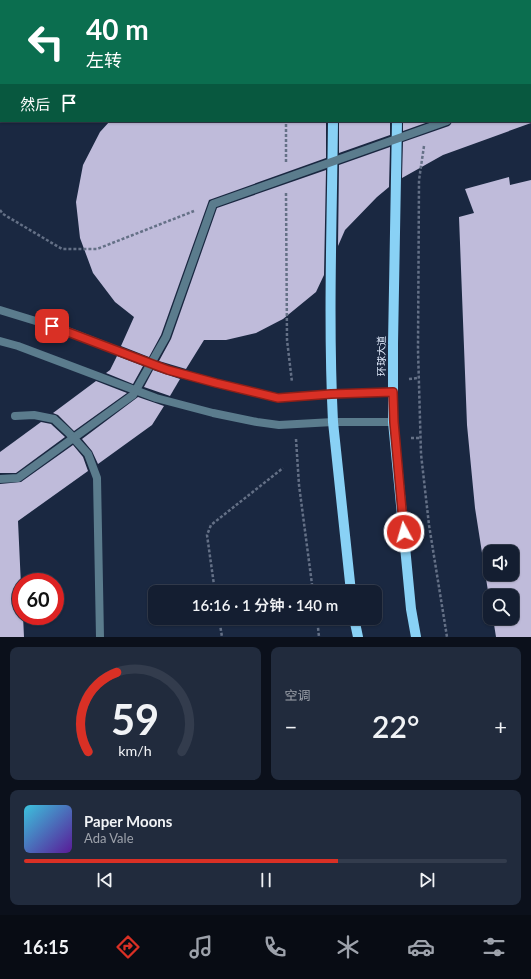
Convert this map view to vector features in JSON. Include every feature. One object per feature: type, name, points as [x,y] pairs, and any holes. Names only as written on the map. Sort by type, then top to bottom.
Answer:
[{"type":"main road","points":[[333,122],[331,394],[350,585]]},
{"type":"main road","name":"环球大道","points":[[397,122],[393,392],[394,422],[411,609],[416,637]]},
{"type":"main road","points":[[355,625],[358,637]]},
{"type":"street","points":[[0,479],[18,478],[133,395],[166,337],[213,204],[444,122]]},
{"type":"street","points":[[0,310],[65,330],[168,370],[278,398],[331,394],[393,392]]},
{"type":"street","points":[[0,341],[18,346],[156,398],[213,413],[279,425],[333,422],[394,422]]},
{"type":"street","points":[[15,416],[34,415],[54,419],[88,454],[97,478],[100,637]]},
{"type":"path","points":[[286,122],[286,164]]},
{"type":"path","points":[[424,143],[419,180],[418,350],[421,454],[429,525],[447,637]]},
{"type":"path","points":[[286,188],[287,340],[293,396]]},
{"type":"path","points":[[0,210],[3,214],[62,249],[97,249],[213,204]]},
{"type":"path","points":[[295,425],[299,485],[312,585]]},
{"type":"path","points":[[214,585],[207,535],[212,525],[284,468]]},
{"type":"path","points":[[220,625],[222,637]]},
{"type":"path","points":[[318,625],[319,637]]},
{"type":"building","points":[[109,122],[326,122],[326,158],[209,200],[161,335],[149,357],[121,346],[134,317],[115,302],[93,273],[80,238],[76,202],[83,165],[100,132]]},
{"type":"building","points":[[339,122],[390,122],[390,135],[339,153]]},
{"type":"building","points":[[403,122],[428,122],[403,131]]},
{"type":"building","points":[[452,122],[531,123],[443,155],[402,178],[403,142],[451,124]]},
{"type":"building","points":[[390,147],[389,187],[377,197],[345,230],[338,246],[339,165]]},
{"type":"building","points":[[326,170],[324,275],[316,292],[283,319],[256,333],[226,340],[204,340],[186,369],[159,361],[171,339],[217,208]]},
{"type":"building","points":[[509,177],[510,185],[531,180],[531,637],[496,637],[494,625],[519,625],[519,589],[488,589],[486,581],[519,581],[519,545],[483,545],[483,559],[475,508],[467,425],[459,217],[474,213],[465,189]]},
{"type":"building","points":[[117,356],[143,366],[133,384],[106,373],[110,370]]},
{"type":"building","points":[[153,370],[180,379],[170,396],[144,387]]},
{"type":"building","points":[[96,381],[127,393],[74,431],[58,415],[53,413]]},
{"type":"building","points":[[138,397],[164,406],[152,425],[98,464],[92,451],[82,439]]},
{"type":"building","points":[[41,422],[51,424],[65,437],[16,473],[0,473],[0,452]]},
{"type":"building","points":[[73,445],[83,457],[88,471],[18,521],[20,573],[12,573],[12,625],[23,625],[24,637],[0,637],[0,484],[21,482]]},
{"type":"route","points":[[52,326],[168,370],[278,398],[331,394],[393,392],[394,422],[404,532]]}]
